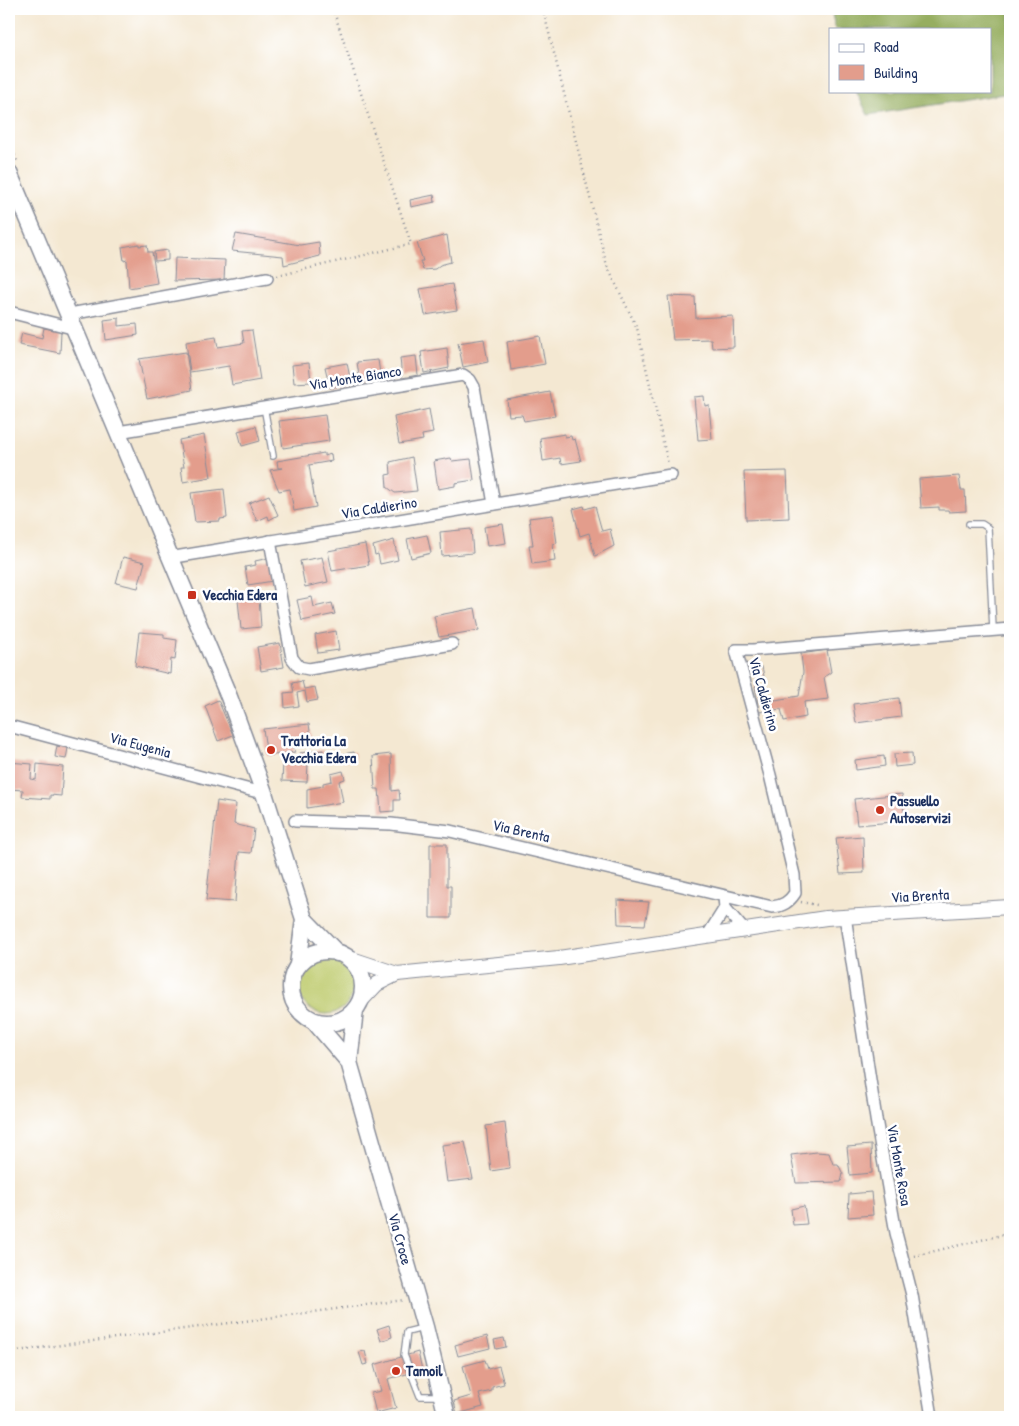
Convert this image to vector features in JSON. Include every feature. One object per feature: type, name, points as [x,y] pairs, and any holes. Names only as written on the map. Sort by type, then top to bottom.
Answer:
[{"type":"main road","points":[[9,173],[73,321],[169,558],[229,697],[263,790],[304,919]]},
{"type":"main road","name":"Via Croce","points":[[304,919],[354,964],[361,977],[362,993],[357,1006],[349,1062]]},
{"type":"main road","name":"Via Croce","points":[[304,919],[298,965],[292,974],[291,997],[300,1012],[314,1021],[349,1062],[425,1328],[447,1417]]},
{"type":"main road","points":[[298,965],[316,952],[342,955]]},
{"type":"main road","points":[[314,1021],[325,1024],[336,1022],[347,1018],[357,1006]]},
{"type":"street","points":[[9,312],[73,321],[267,278]]},
{"type":"street","name":"Via Monte Bianco","points":[[118,432],[463,375],[470,380],[474,387],[494,504]]},
{"type":"street","name":"Via Caldierino","points":[[169,558],[671,476]]},
{"type":"street","points":[[270,541],[292,658],[299,667],[309,669],[452,644]]},
{"type":"street","name":"Via Caldierino","points":[[795,893],[794,875],[773,784],[736,650],[1010,628]]},
{"type":"street","name":"Via Eugenia","points":[[9,726],[254,791],[263,790]]},
{"type":"street","name":"Via Brenta","points":[[295,821],[391,824],[450,831],[724,902]]},
{"type":"street","points":[[724,902],[772,907],[786,904],[795,893]]},
{"type":"street","points":[[724,902],[744,930]]},
{"type":"street","points":[[708,935],[724,902]]},
{"type":"street","name":"Via Brenta","points":[[357,1006],[377,984],[397,974],[559,958],[845,916],[1010,906]]},
{"type":"street","name":"Via Monte Rosa","points":[[845,916],[876,1119],[902,1258],[912,1295],[932,1417]]},
{"type":"street","name":"Via Brenta","points":[[342,955],[397,974]]},
{"type":"lane","points":[[264,408],[273,456]]},
{"type":"lane","points":[[970,524],[982,524],[988,528],[993,629]]},
{"type":"lane","points":[[425,1328],[407,1332],[404,1355],[420,1396],[442,1396]]},
{"type":"path","points":[[267,278],[411,244],[333,9]]},
{"type":"path","points":[[543,9],[607,266],[637,328],[671,476]]},
{"type":"path","points":[[795,893],[800,897],[802,904],[824,906]]},
{"type":"path","points":[[902,1258],[1010,1234]]},
{"type":"path","points":[[9,1352],[415,1298]]},
{"type":"green space","points":[[831,9],[1010,9],[1010,93],[868,115],[856,92],[992,92],[992,28],[835,28]]},
{"type":"green space","points":[[326,958],[337,960],[346,966],[352,975],[354,986],[352,997],[346,1006],[337,1012],[326,1014],[315,1012],[306,1006],[300,997],[298,986],[300,975],[306,966],[315,960]]},
{"type":"building","points":[[434,195],[435,202],[411,207],[410,200]]},
{"type":"building","points":[[236,234],[300,245],[319,242],[320,256],[284,265],[283,256],[232,251]]},
{"type":"building","points":[[447,235],[451,262],[440,265],[435,269],[423,270],[420,261],[423,261],[417,243]]},
{"type":"building","points":[[139,244],[139,246],[147,245],[148,252],[152,252],[157,283],[129,288],[127,260],[124,261],[122,247]]},
{"type":"building","points":[[168,250],[168,260],[155,261],[154,252]]},
{"type":"building","points":[[175,258],[225,260],[224,280],[174,281]]},
{"type":"building","points":[[452,284],[457,310],[425,315],[420,289]]},
{"type":"building","points":[[668,296],[695,297],[696,318],[733,316],[734,347],[712,348],[711,339],[673,340]]},
{"type":"building","points":[[119,318],[119,326],[137,324],[138,335],[106,340],[104,320]]},
{"type":"building","points":[[44,328],[61,331],[60,353],[19,345],[22,333],[42,338]]},
{"type":"building","points":[[252,330],[260,380],[232,385],[229,366],[190,372],[186,342],[216,337],[218,347],[244,343],[242,331]]},
{"type":"building","points":[[540,336],[545,364],[511,370],[507,342]]},
{"type":"building","points":[[484,339],[488,362],[463,367],[458,343]]},
{"type":"building","points":[[447,348],[449,368],[424,373],[421,352]]},
{"type":"building","points":[[186,352],[192,390],[147,399],[139,359]]},
{"type":"building","points":[[416,356],[418,375],[402,378],[400,358]]},
{"type":"building","points":[[378,360],[381,380],[360,383],[357,362]]},
{"type":"building","points":[[309,363],[311,382],[294,383],[292,365]]},
{"type":"building","points":[[347,363],[351,383],[330,388],[325,367]]},
{"type":"building","points":[[550,392],[555,416],[524,421],[522,415],[509,416],[507,400]]},
{"type":"building","points":[[704,396],[705,406],[709,405],[712,439],[698,440],[694,397]]},
{"type":"building","points":[[429,409],[433,433],[422,435],[423,440],[399,444],[394,417]]},
{"type":"building","points":[[325,415],[329,441],[283,448],[279,421]]},
{"type":"building","points":[[256,426],[260,441],[242,446],[238,431]]},
{"type":"building","points":[[565,434],[565,437],[571,436],[572,440],[575,439],[581,461],[561,464],[560,458],[543,461],[540,438]]},
{"type":"building","points":[[204,435],[211,477],[183,482],[181,467],[184,467],[179,440]]},
{"type":"building","points":[[324,453],[324,456],[331,454],[332,461],[309,465],[316,507],[294,511],[290,489],[279,491],[270,470],[283,468],[278,468],[277,461]]},
{"type":"building","points":[[412,457],[417,491],[395,493],[387,487],[386,475],[391,474],[390,462]]},
{"type":"building","points":[[451,458],[452,461],[471,459],[474,480],[455,483],[455,486],[438,489],[434,461]]},
{"type":"building","points":[[787,471],[789,518],[746,520],[744,472]]},
{"type":"building","points":[[959,476],[961,490],[965,490],[966,511],[949,512],[948,510],[939,510],[939,507],[921,508],[919,479]]},
{"type":"building","points":[[224,489],[227,518],[220,519],[220,521],[195,522],[191,493]]},
{"type":"building","points":[[269,495],[278,515],[269,520],[268,516],[257,521],[249,503]]},
{"type":"building","points":[[584,506],[585,509],[595,506],[602,531],[610,529],[614,546],[595,556],[589,533],[580,536],[573,509]]},
{"type":"building","points":[[553,515],[557,543],[553,544],[555,561],[532,564],[529,545],[533,545],[529,518]]},
{"type":"building","points":[[503,524],[506,543],[487,546],[484,527]]},
{"type":"building","points":[[471,529],[473,553],[442,556],[440,532]]},
{"type":"building","points":[[427,535],[431,553],[411,558],[407,539]]},
{"type":"building","points":[[394,540],[398,560],[380,564],[378,554],[375,555],[373,546]]},
{"type":"building","points":[[365,544],[369,565],[332,571],[328,551]]},
{"type":"building","points":[[123,557],[145,562],[138,588],[116,583]]},
{"type":"building","points":[[322,557],[328,582],[305,587],[300,561]]},
{"type":"building","points":[[269,558],[273,581],[248,585],[245,567],[256,565],[255,561]]},
{"type":"building","points":[[312,597],[314,607],[332,603],[335,614],[302,621],[297,600]]},
{"type":"building","points":[[259,598],[261,627],[241,629],[238,600]]},
{"type":"building","points":[[475,608],[479,630],[439,637],[434,616]]},
{"type":"building","points":[[336,631],[339,650],[318,653],[315,635]]},
{"type":"building","points":[[139,632],[164,634],[164,638],[177,640],[175,660],[171,659],[170,674],[135,666]]},
{"type":"building","points":[[280,643],[284,667],[261,671],[257,647]]},
{"type":"building","points":[[827,650],[831,672],[824,677],[828,699],[804,702],[806,717],[784,721],[781,709],[759,712],[755,686],[759,685],[763,702],[799,696],[803,672],[801,654]]},
{"type":"building","points":[[762,667],[764,676],[755,678],[753,669]]},
{"type":"building","points":[[302,681],[304,689],[315,687],[318,700],[307,702],[305,691],[297,693],[299,706],[285,708],[284,693],[294,692],[292,683]]},
{"type":"building","points":[[899,698],[901,717],[856,723],[853,704]]},
{"type":"building","points":[[218,700],[233,735],[218,741],[205,706]]},
{"type":"building","points":[[309,724],[311,738],[305,739],[306,745],[294,747],[295,752],[267,756],[263,729]]},
{"type":"building","points":[[57,746],[68,748],[66,759],[55,757]]},
{"type":"building","points":[[323,750],[323,757],[301,760],[300,753]]},
{"type":"building","points":[[354,752],[355,759],[344,761],[343,754]]},
{"type":"building","points":[[912,753],[913,765],[895,767],[894,754]]},
{"type":"building","points":[[391,754],[392,791],[399,790],[400,800],[394,800],[394,811],[381,812],[379,789],[375,789],[373,756]]},
{"type":"building","points":[[884,756],[885,766],[856,770],[855,760]]},
{"type":"building","points":[[9,762],[32,764],[31,779],[36,780],[37,764],[63,767],[61,796],[50,795],[50,799],[22,797],[23,790],[9,789]]},
{"type":"building","points":[[283,763],[308,764],[307,782],[282,781]]},
{"type":"building","points":[[343,771],[345,779],[339,781],[343,802],[307,808],[307,789],[323,786],[323,783],[332,781],[331,774]]},
{"type":"building","name":"Passuello Autoservizi","points":[[902,794],[905,821],[857,825],[854,799]]},
{"type":"building","points":[[217,801],[236,804],[234,824],[254,829],[251,853],[239,852],[235,902],[206,900]]},
{"type":"building","points":[[863,836],[864,873],[840,874],[836,838]]},
{"type":"building","points":[[430,844],[447,844],[447,886],[451,886],[451,918],[430,918]]},
{"type":"building","points":[[617,900],[649,902],[645,925],[618,924]]},
{"type":"building","points":[[505,1123],[510,1168],[491,1171],[486,1126]]},
{"type":"building","points":[[465,1142],[473,1179],[447,1182],[442,1145]]},
{"type":"building","points":[[871,1145],[872,1173],[850,1175],[847,1147]]},
{"type":"building","points":[[817,1152],[829,1153],[833,1164],[838,1164],[843,1174],[841,1182],[796,1183],[791,1155]]},
{"type":"building","points":[[871,1192],[873,1215],[848,1217],[849,1194]]},
{"type":"building","points":[[804,1206],[807,1224],[793,1225],[791,1209]]},
{"type":"building","points":[[389,1325],[392,1337],[381,1341],[377,1329]]},
{"type":"building","points":[[487,1336],[490,1348],[458,1356],[455,1345]]},
{"type":"building","points":[[504,1338],[506,1347],[496,1349],[494,1340]]},
{"type":"building","points":[[365,1351],[368,1364],[363,1365],[359,1352]]},
{"type":"building","points":[[418,1352],[422,1370],[388,1379],[396,1408],[376,1413],[371,1393],[381,1391],[374,1365]]},
{"type":"building","points":[[485,1360],[488,1369],[499,1366],[504,1384],[492,1387],[492,1391],[479,1394],[483,1407],[457,1414],[454,1401],[471,1396],[463,1366]]},
{"type":"place","name":"Vecchia Edera","points":[[192,595]]},
{"type":"place","name":"Trattoria La Vecchia Edera","points":[[271,750]]},
{"type":"place","name":"Passuello Autoservizi","points":[[880,810]]},
{"type":"place","name":"Tamoil","points":[[396,1371]]}]
